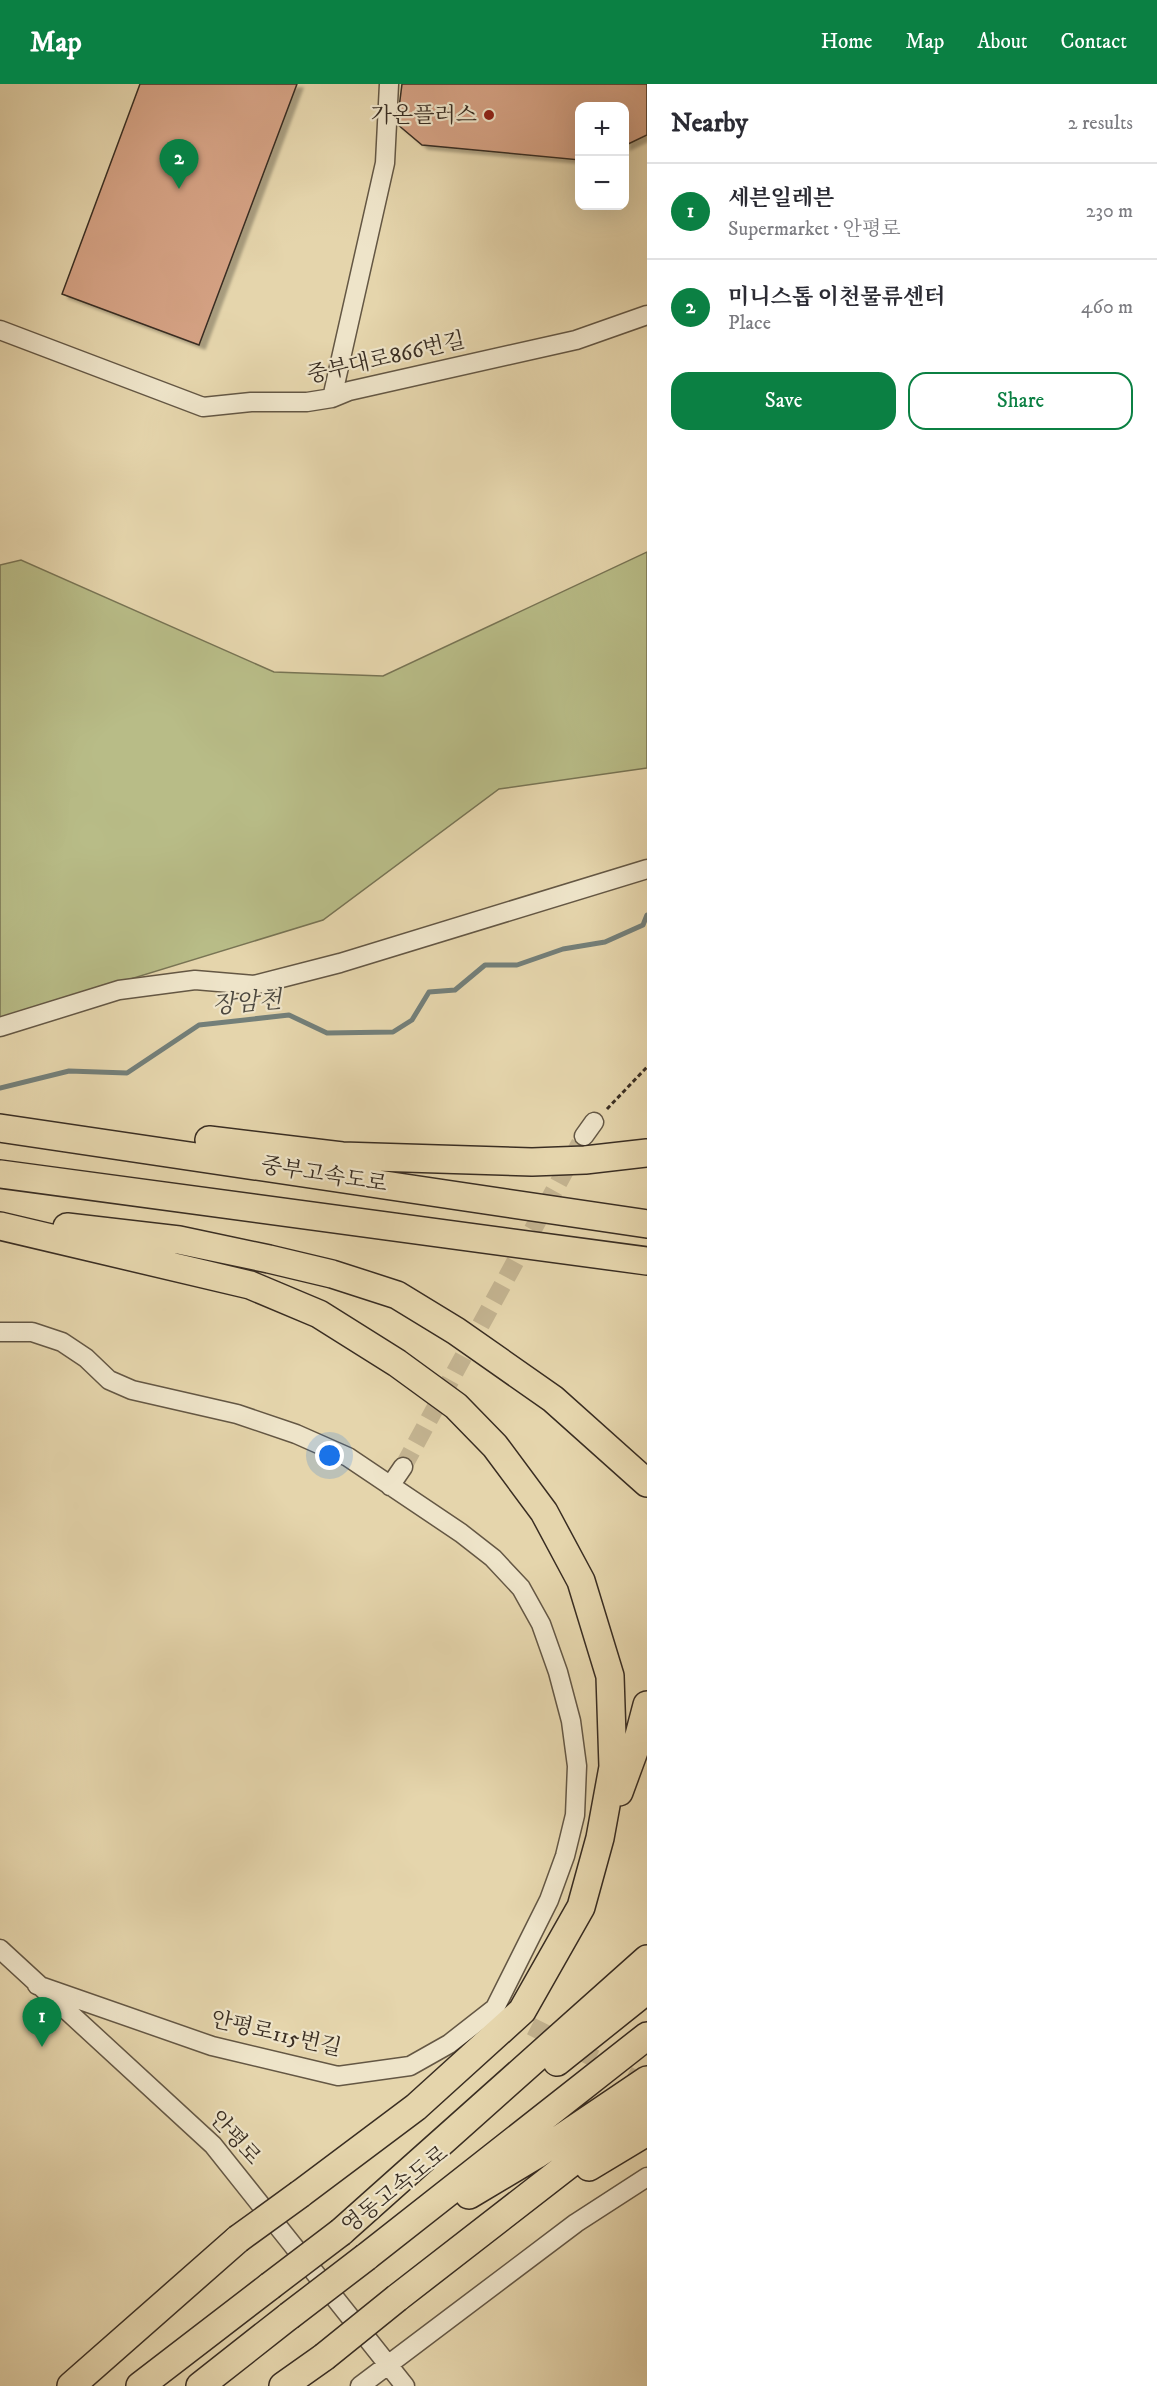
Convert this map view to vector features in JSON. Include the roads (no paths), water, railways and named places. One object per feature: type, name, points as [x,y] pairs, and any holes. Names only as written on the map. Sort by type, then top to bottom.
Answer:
[{"type":"highway","points":[[0,1115],[342,1156],[532,1162],[585,1160],[647,1153]]},
{"type":"highway","name":"중부고속도로","points":[[0,1128],[647,1224]]},
{"type":"highway","name":"중부고속도로","points":[[0,1174],[647,1262]]},
{"type":"highway","points":[[0,1219],[179,1240],[332,1274],[397,1295],[456,1331],[553,1399],[647,1482]]},
{"type":"highway","points":[[0,1227],[250,1285],[319,1314],[397,1363],[456,1406],[495,1446],[544,1512],[581,1581],[610,1676],[613,1767],[600,1838],[580,1907],[522,2011],[416,2107],[238,2239],[71,2386]]},
{"type":"highway","points":[[592,1864],[637,1743],[647,1705]]},
{"type":"highway","points":[[341,2232],[647,1959]]},
{"type":"highway","name":"영동고속도로","points":[[141,2386],[341,2232],[647,1990]]},
{"type":"highway","name":"영동고속도로","points":[[200,2386],[647,2036]]},
{"type":"highway","points":[[366,2257],[536,2155],[647,2080]]},
{"type":"highway","points":[[283,2386],[324,2357],[473,2238],[647,2104]]},
{"type":"highway","points":[[473,2238],[647,2132]]},
{"type":"street","points":[[332,398],[386,163],[389,84]]},
{"type":"street","name":"중부대로866번길","points":[[0,330],[203,407],[251,402],[308,402],[332,398],[349,390],[576,340],[647,315]]},
{"type":"street","points":[[0,1027],[119,990],[195,980],[254,984],[265,982],[340,963],[647,869]]},
{"type":"street","points":[[0,1332],[32,1332],[62,1342],[86,1358],[108,1380],[132,1390],[237,1414],[296,1434],[348,1457],[390,1486],[403,1467]]},
{"type":"street","name":"안평로115번길","points":[[37,1985],[212,2046],[338,2076],[410,2066],[449,2044],[495,2008],[549,1900],[565,1856],[574,1815],[577,1766],[571,1721],[558,1672],[541,1624],[521,1588],[493,1558],[461,1533],[390,1486]]},
{"type":"street","name":"안평로","points":[[0,1949],[213,2145],[405,2386]]},
{"type":"street","points":[[360,2386],[576,2223],[647,2176]]},
{"type":"waterway","name":"장암천","points":[[0,1088],[69,1071],[127,1073],[199,1025],[289,1015],[327,1033],[393,1032],[412,1020],[429,992],[455,990],[485,965],[517,965],[563,949],[605,942],[643,925],[647,915]]},
{"type":"tunnel","points":[[403,1467],[584,1136]]},
{"type":"tunnel","points":[[507,2014],[647,2085]]},
{"type":"place","name":"가온플러스","points":[[489,115]]},
{"type":"place","name":"미니스톱 이천물류센터","points":[[179,189]]},
{"type":"place","name":"세븐일레븐","points":[[42,2047]]}]
